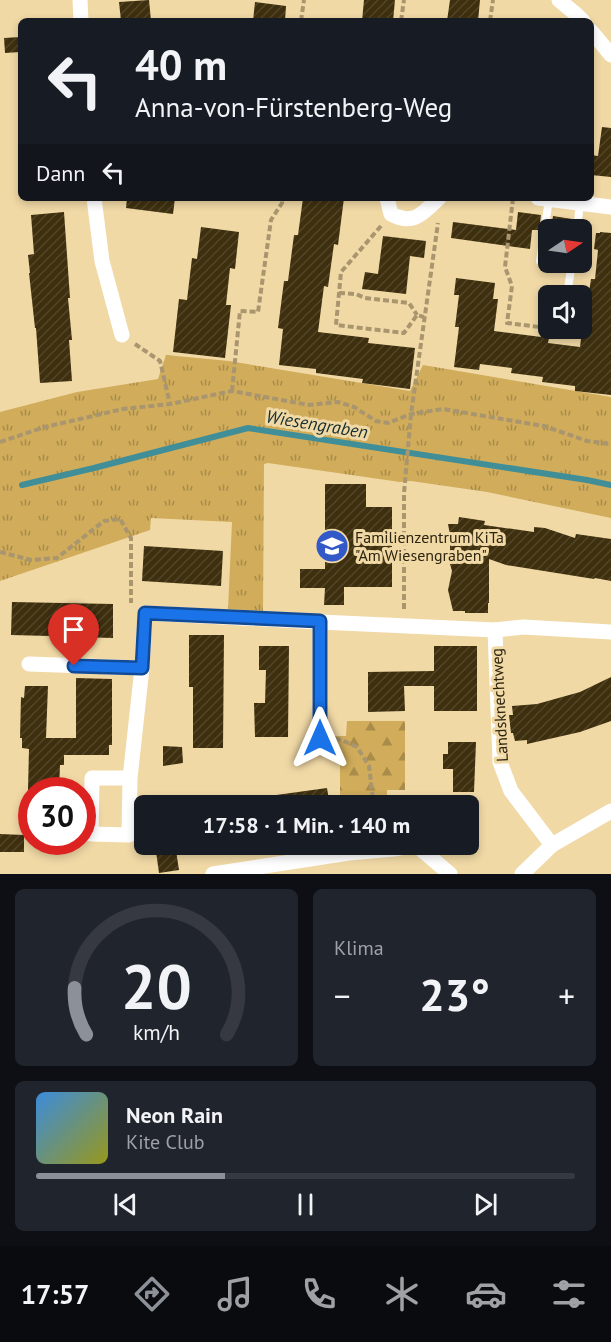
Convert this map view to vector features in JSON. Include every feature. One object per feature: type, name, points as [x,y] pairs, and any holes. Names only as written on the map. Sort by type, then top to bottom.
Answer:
[{"type":"street","points":[[80,0],[81,18]]},
{"type":"street","points":[[559,0],[580,18]]},
{"type":"street","points":[[594,35],[611,55]]},
{"type":"street","points":[[94,201],[102,261],[122,335]]},
{"type":"street","points":[[388,201],[391,214],[402,220],[411,219],[423,213],[436,201]]},
{"type":"street","points":[[562,201],[611,207]]},
{"type":"street","points":[[130,778],[92,778],[91,834],[129,835],[130,778],[142,668],[145,613],[495,630]]},
{"type":"street","points":[[320,621],[320,738]]},
{"type":"street","name":"Landsknechtweg","points":[[552,844],[511,791],[500,762],[495,630],[523,627],[611,632]]},
{"type":"street","points":[[28,664],[142,668]]},
{"type":"street","points":[[522,874],[552,844],[611,811]]},
{"type":"street","points":[[213,874],[277,869],[349,853],[416,845],[450,874]]},
{"type":"lane","points":[[543,219],[544,201]]},
{"type":"lane","points":[[578,219],[580,203]]},
{"type":"path","points":[[301,18],[304,0]]},
{"type":"path","points":[[402,18],[404,0]]},
{"type":"path","points":[[490,18],[493,0]]},
{"type":"path","points":[[232,391],[240,311],[258,312],[271,220],[282,201]]},
{"type":"path","points":[[513,201],[505,267],[512,286],[507,323],[538,327]]},
{"type":"path","points":[[391,214],[341,272],[336,325],[404,333],[417,315]]},
{"type":"path","points":[[404,626],[404,494],[409,434],[439,218]]},
{"type":"path","points":[[339,293],[409,303],[417,315],[424,316]]},
{"type":"path","points":[[122,335],[160,361],[171,404]]},
{"type":"path","points":[[0,442],[45,427],[112,412],[171,404],[232,391],[309,405],[338,402],[354,406],[376,421],[388,423],[411,414],[443,409],[544,426],[587,441],[611,444]]},
{"type":"path","points":[[0,552],[31,560],[57,558],[104,521],[120,519],[131,538],[130,612],[145,613]]},
{"type":"path","points":[[320,738],[342,740],[357,747],[369,766],[373,795]]},
{"type":"green space","points":[[166,355],[229,361],[410,391],[423,365],[611,397],[611,518],[487,492],[268,463],[264,464],[263,611],[228,609],[232,522],[151,518],[150,530],[0,581],[0,412],[77,392],[158,379]]},
{"type":"green space","points":[[347,721],[405,721],[405,790],[387,790],[387,795],[340,795],[340,752],[327,751],[328,736],[346,736]]},
{"type":"building","points":[[149,0],[151,18],[121,18],[119,2]]},
{"type":"building","points":[[364,0],[395,0],[393,18],[362,18]]},
{"type":"building","points":[[450,0],[480,0],[478,18],[447,18]]},
{"type":"building","points":[[255,2],[286,6],[285,18],[253,18]]},
{"type":"building","points":[[18,37],[18,52],[5,53],[4,38]]},
{"type":"building","points":[[602,127],[611,128],[611,177],[594,175],[594,155],[598,156]]},
{"type":"building","points":[[127,201],[175,201],[173,214],[126,208]]},
{"type":"building","points":[[303,201],[344,201],[338,245],[334,244],[328,287],[324,286],[318,332],[369,338],[368,343],[415,348],[410,389],[362,383],[363,379],[316,373],[316,369],[279,365],[283,329],[278,328],[284,281],[288,281],[294,235],[298,235]]},
{"type":"building","points":[[64,212],[72,340],[69,340],[72,381],[40,383],[28,255],[34,254],[31,215]]},
{"type":"building","points":[[518,212],[541,215],[540,219],[538,219],[538,230],[532,230],[530,249],[451,238],[453,222],[516,230]]},
{"type":"building","points":[[553,216],[572,219],[553,219]]},
{"type":"building","points":[[201,227],[239,232],[235,269],[230,268],[226,305],[231,305],[225,358],[173,352],[179,299],[187,300],[192,258],[197,259]]},
{"type":"building","points":[[596,233],[611,233],[611,395],[575,391],[575,386],[542,382],[543,377],[511,373],[512,368],[480,364],[479,370],[454,367],[459,327],[455,327],[459,295],[454,295],[456,278],[495,283],[493,299],[498,299],[494,331],[538,337],[538,339],[549,339],[548,343],[580,347],[581,339],[592,339],[592,285],[590,285],[591,279],[595,279],[598,250],[594,249]]},
{"type":"building","points":[[383,236],[426,241],[424,258],[410,256],[406,294],[362,289],[365,272],[378,274]]},
{"type":"building","points":[[325,484],[366,484],[366,507],[392,507],[392,587],[344,587],[344,605],[324,605],[325,588],[300,588],[300,569],[325,569]]},
{"type":"building","points":[[459,517],[485,521],[484,525],[534,532],[534,527],[545,528],[575,538],[576,534],[611,539],[611,581],[506,565],[489,559],[488,613],[453,611],[448,590],[452,571],[448,524],[458,524]]},
{"type":"building","points":[[144,546],[223,551],[221,586],[142,581]]},
{"type":"building","points":[[12,602],[113,604],[113,638],[76,637],[76,620],[50,620],[49,636],[11,635]]},
{"type":"building","points":[[189,635],[224,635],[223,748],[193,748],[193,687],[189,687]]},
{"type":"building","points":[[259,646],[289,646],[288,737],[255,737],[254,703],[265,703],[266,670],[259,670]]},
{"type":"building","points":[[434,646],[477,646],[477,711],[434,711],[434,686],[404,686],[405,711],[368,712],[368,672],[434,671]]},
{"type":"building","points":[[611,677],[611,721],[580,732],[527,744],[527,740],[515,741],[511,733],[509,715],[513,715],[512,706],[537,704],[580,692]]},
{"type":"building","points":[[76,678],[112,679],[112,745],[109,745],[109,755],[64,755],[64,765],[60,765],[60,777],[28,777],[29,749],[22,748],[22,738],[20,738],[21,697],[24,698],[25,686],[48,686],[46,738],[76,738]]},
{"type":"building","points":[[448,742],[476,742],[474,792],[453,792],[453,769],[443,769],[443,754],[448,754]]},
{"type":"building","points":[[163,746],[182,747],[183,763],[163,766]]},
{"type":"building","points":[[327,788],[328,795],[276,795]]},
{"type":"building","points":[[0,834],[18,835],[18,852],[0,852]]},
{"type":"building","points":[[157,855],[177,855],[179,870],[159,873]]},
{"type":"waterway","name":"Wiesengraben","points":[[22,485],[248,428],[611,485]]},
{"type":"place","name":"Familienzentrum KiTa \"Am Wiesengraben\"","points":[[332,546]]},
{"type":"route","points":[[74,666],[142,668],[145,613],[320,621],[320,738]]}]
